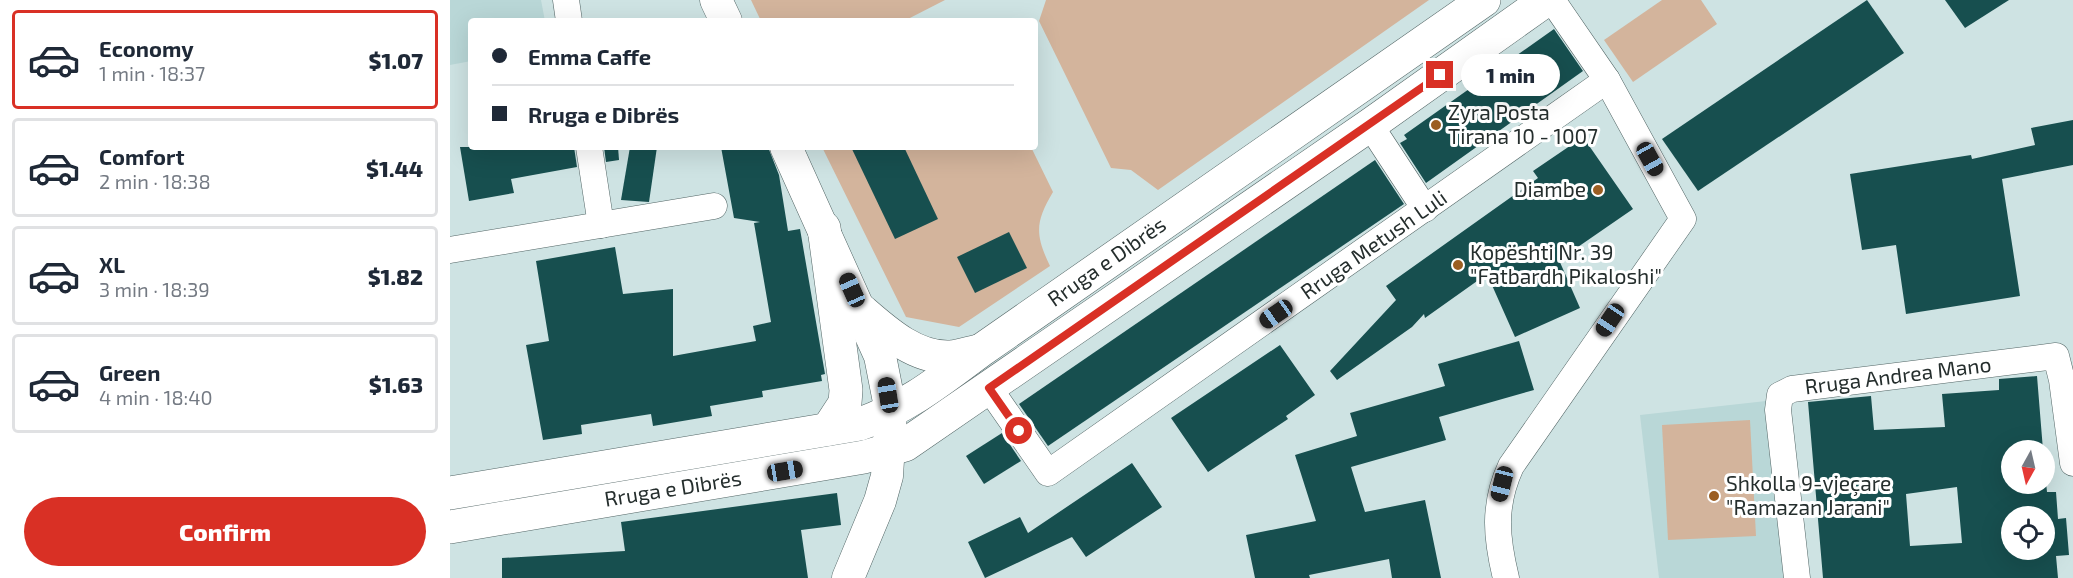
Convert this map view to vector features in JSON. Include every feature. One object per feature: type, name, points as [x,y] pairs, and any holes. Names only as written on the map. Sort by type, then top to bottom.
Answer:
[{"type":"main road","name":"Rruga e Dibrës","points":[[450,493],[860,424],[891,412],[929,389],[980,351],[1484,0]]},
{"type":"main road","name":"Rruga e Dibrës","points":[[450,526],[890,452],[926,433],[1546,0]]},
{"type":"main road","points":[[824,228],[846,390],[844,403],[828,429]]},
{"type":"main road","points":[[862,311],[889,335],[921,351],[951,357],[980,351]]},
{"type":"street","points":[[566,0],[569,18]]},
{"type":"street","points":[[716,0],[725,18]]},
{"type":"street","points":[[1506,578],[1496,525],[1502,484],[1511,466],[1683,219],[1607,80],[1552,0]]},
{"type":"street","name":"Rruga Metush Luli","points":[[989,388],[1048,473],[1607,80]]},
{"type":"street","points":[[1370,125],[1425,209]]},
{"type":"street","points":[[589,150],[601,225]]},
{"type":"street","points":[[787,150],[862,311],[880,356],[891,412],[890,452],[880,501],[848,578]]},
{"type":"street","points":[[450,250],[714,206]]},
{"type":"street","name":"Rruga Andrea Mano","points":[[1797,578],[1778,410],[1780,395],[1792,389],[2056,356],[2062,380],[2073,463]]},
{"type":"shaded area","points":[[450,0],[541,0],[544,18],[468,18],[468,62],[450,65]]},
{"type":"shaded area","points":[[751,0],[945,0],[910,18],[760,18]]},
{"type":"shaded area","points":[[1046,0],[1429,0],[1158,190],[1131,170],[1111,168],[1039,21]]},
{"type":"shaded area","points":[[1662,0],[1701,0],[1717,24],[1633,82],[1604,40]]},
{"type":"shaded area","points":[[823,150],[1032,150],[1053,192],[1043,212],[1039,229],[1042,246],[1050,266],[959,327],[906,317]]},
{"type":"shaded area","name":"Shkolla 9-vjeçare \"Ramazan Jarani\"","points":[[1766,401],[1788,578],[1659,578],[1640,415]]},
{"type":"shaded area","points":[[1750,420],[1756,536],[1668,540],[1662,425]]},
{"type":"building","points":[[1867,0],[1904,53],[1698,191],[1662,139]]},
{"type":"building","points":[[1945,0],[2009,0],[1965,28]]},
{"type":"building","points":[[1554,29],[1583,71],[1426,183],[1400,143],[1407,139],[1404,135]]},
{"type":"building","points":[[2073,120],[2073,165],[2002,179],[2020,296],[1906,314],[1896,245],[1862,250],[1850,174],[1971,155],[1972,159],[2035,145],[2031,128]]},
{"type":"building","points":[[1583,137],[1633,209],[1559,260],[1580,308],[1515,337],[1487,274],[1425,318],[1424,314],[1412,327],[1337,380],[1330,371],[1396,300],[1386,286],[1538,178],[1533,171]]},
{"type":"building","points":[[460,147],[468,147],[468,150],[574,150],[577,167],[511,179],[514,193],[469,201]]},
{"type":"building","points":[[604,150],[618,150],[619,160],[606,162]]},
{"type":"building","points":[[629,150],[657,150],[649,202],[621,200]]},
{"type":"building","points":[[722,150],[769,150],[779,175],[788,231],[800,229],[825,374],[821,375],[822,381],[762,391],[763,397],[710,406],[712,416],[653,426],[651,414],[581,425],[582,434],[543,440],[526,345],[549,341],[536,261],[615,247],[623,294],[673,289],[673,356],[756,341],[753,326],[771,322],[754,223],[760,222],[734,218]]},
{"type":"building","points":[[852,150],[905,150],[938,219],[895,239]]},
{"type":"building","points":[[1375,160],[1404,204],[1048,446],[1019,404]]},
{"type":"building","points":[[1009,232],[1027,268],[975,293],[957,257]]},
{"type":"building","points":[[1519,341],[1534,390],[1439,417],[1446,440],[1351,467],[1365,512],[1425,500],[1441,578],[1392,578],[1389,559],[1309,575],[1310,578],[1255,578],[1246,535],[1316,521],[1295,455],[1357,436],[1350,413],[1445,386],[1438,364]]},
{"type":"building","points":[[1280,345],[1315,395],[1286,416],[1288,419],[1208,472],[1171,418]]},
{"type":"building","points":[[2037,376],[2042,440],[2001,440],[2001,494],[2055,494],[2056,492],[2058,519],[2066,518],[2069,555],[2056,556],[2058,578],[1823,578],[1808,402],[1871,396],[1874,430],[1945,427],[1942,394],[1999,390],[1999,379]],"holes":[[[1957,487],[1962,543],[1910,546],[1906,494]]]},
{"type":"building","points":[[1002,433],[1021,461],[984,484],[966,456]]},
{"type":"building","points":[[1132,463],[1162,507],[1086,557],[1072,537],[985,578],[968,542],[1020,517],[1028,533]]},
{"type":"building","points":[[837,493],[841,525],[801,530],[808,578],[502,578],[502,558],[625,551],[621,522]]},
{"type":"place","name":"Zyra Posta Tirana 10 - 1007","points":[[1436,125]]},
{"type":"place","name":"Diambe","points":[[1598,190]]},
{"type":"place","name":"Kopështi Nr. 39 \"Fatbardh Pikaloshi\"","points":[[1458,265]]},
{"type":"place","name":"Shkolla 9-vjeçare \"Ramazan Jarani\"","points":[[1714,496]]},
{"type":"route","points":[[1019,431],[989,388],[1440,75]]}]
